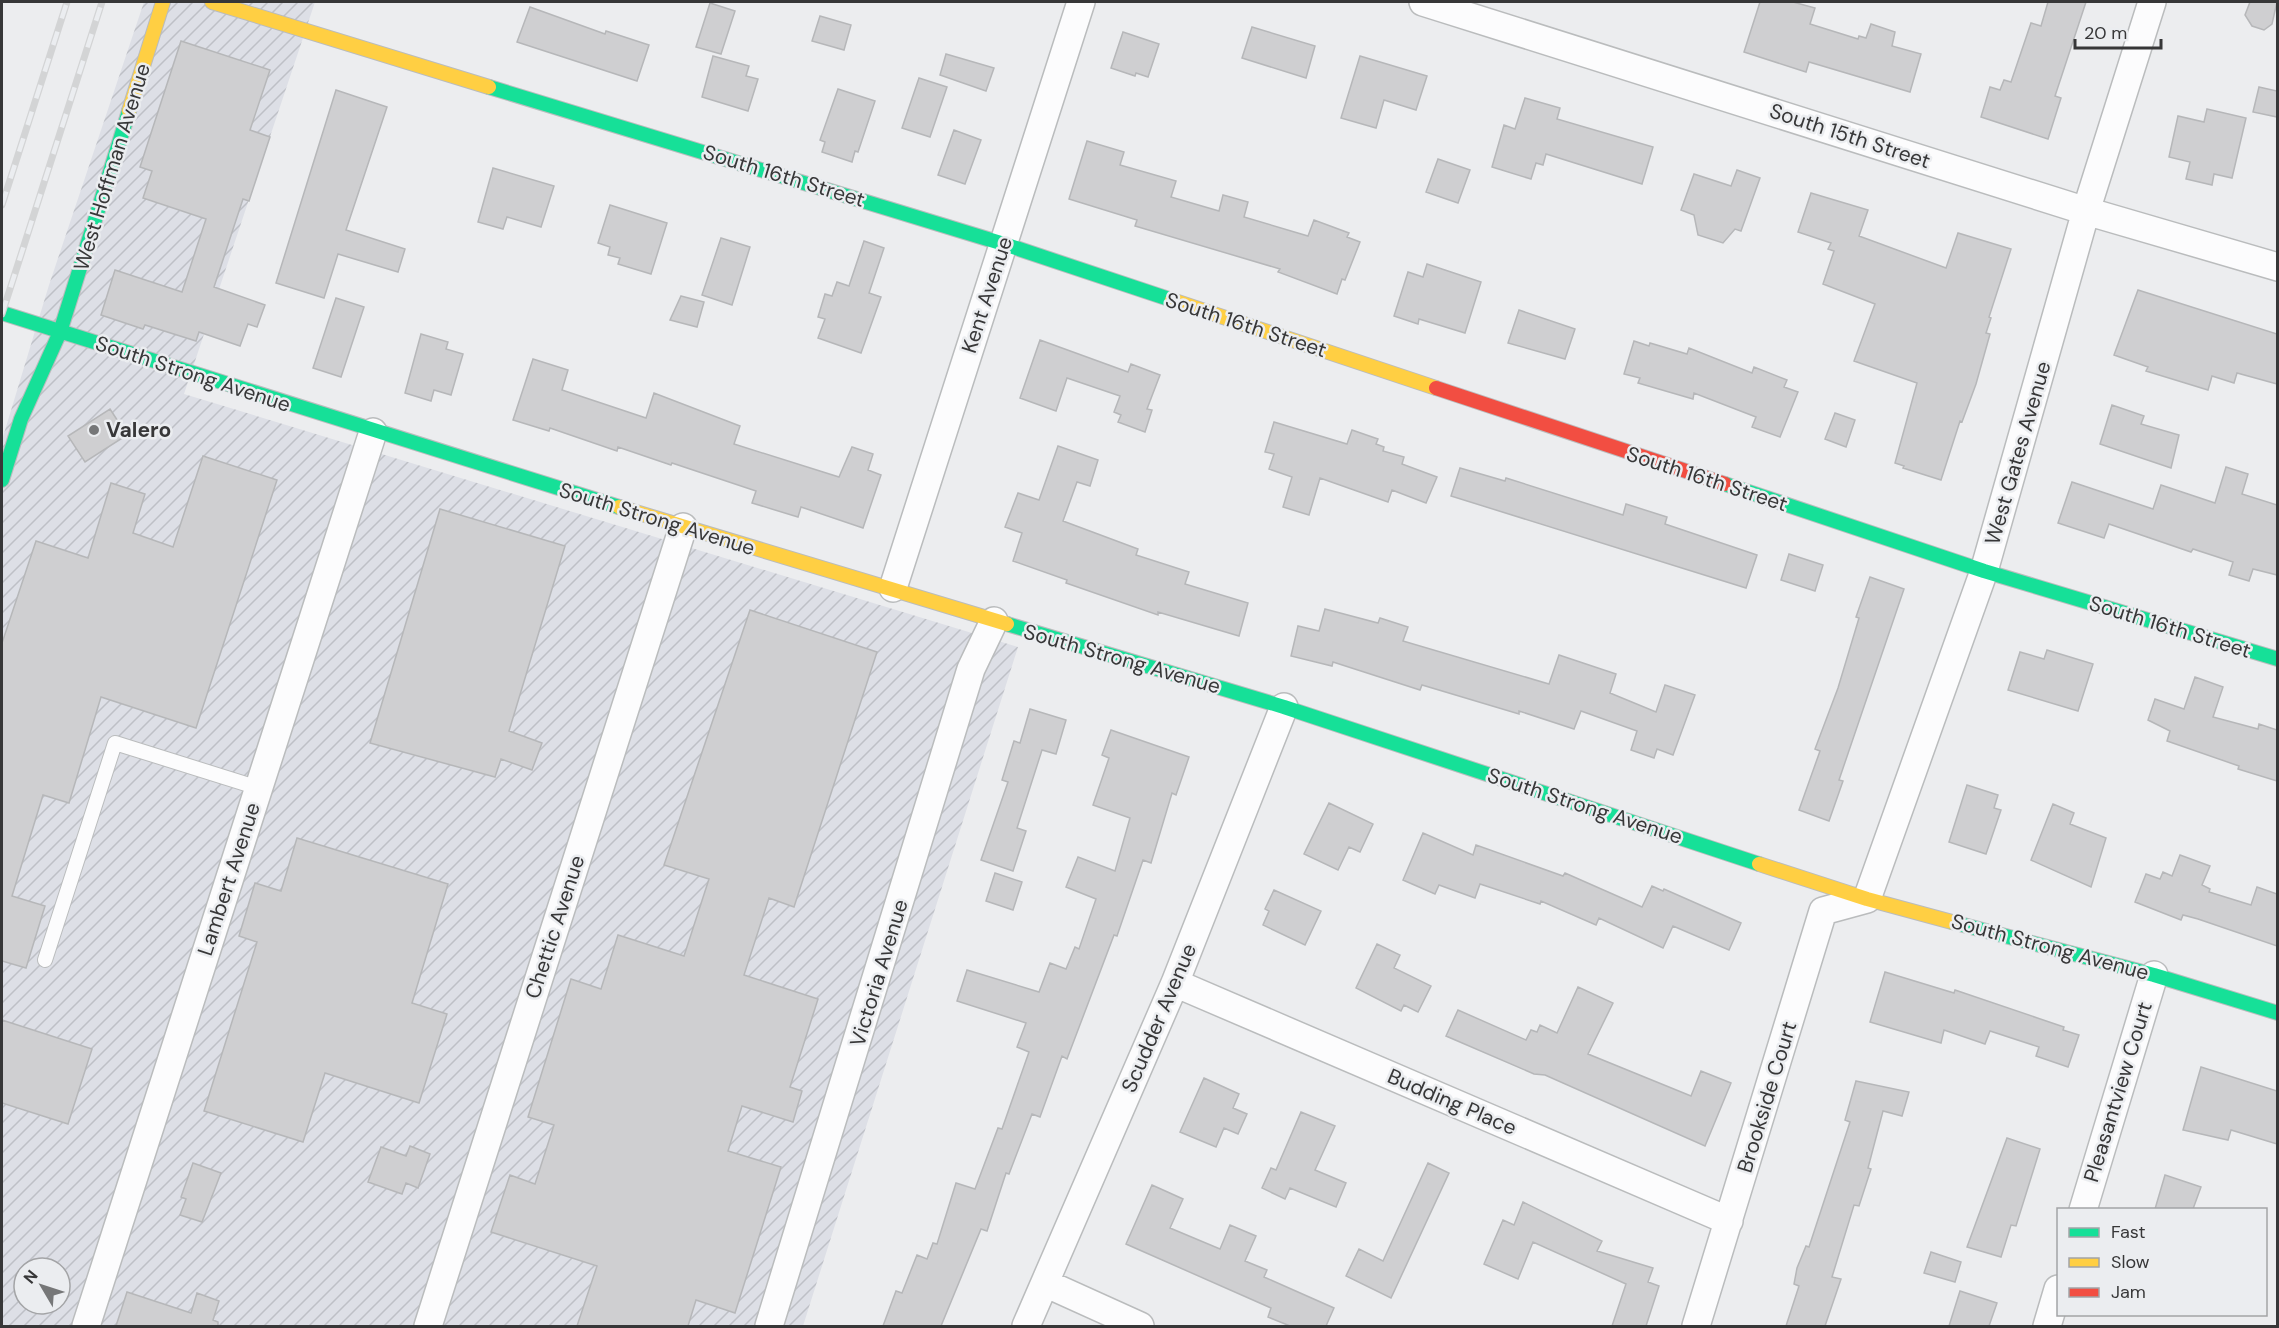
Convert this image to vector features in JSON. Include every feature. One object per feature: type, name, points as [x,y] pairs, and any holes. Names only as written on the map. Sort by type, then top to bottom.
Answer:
[{"type":"street","name":"West Hoffman Avenue","points":[[2,480],[21,419],[60,332],[163,2]]},
{"type":"street","name":"South 16th Street","points":[[212,2],[1004,244],[1984,571],[2277,659]]},
{"type":"street","name":"Kent Avenue","points":[[893,588],[1081,2]]},
{"type":"street","name":"South 15th Street","points":[[1423,2],[2086,211],[2277,267]]},
{"type":"street","name":"West Gates Avenue","points":[[1867,899],[1984,571],[2086,211],[2152,2]]},
{"type":"street","name":"South Strong Avenue","points":[[2,313],[373,432],[1284,707],[1867,899],[2154,975],[2277,1013]]},
{"type":"street","name":"Lambert Avenue","points":[[86,1326],[373,432]]},
{"type":"street","name":"Chettic Avenue","points":[[428,1326],[683,527]]},
{"type":"street","name":"Victoria Avenue","points":[[769,1326],[971,669],[994,621]]},
{"type":"street","name":"Scudder Avenue","points":[[1026,1326],[1175,983],[1284,707]]},
{"type":"street","name":"Brookside Court","points":[[1696,1326],[1824,911],[1867,899]]},
{"type":"street","name":"Pleasantview Court","points":[[2083,1208],[2154,975]]},
{"type":"street","name":"Budding Place","points":[[1175,983],[1729,1221]]},
{"type":"street","points":[[1045,1282],[1140,1326]]},
{"type":"street","points":[[2047,1326],[2057,1292]]},
{"type":"lane","points":[[45,960],[115,743],[259,788]]},
{"type":"shaded area","points":[[144,2],[315,2],[184,394],[1018,647],[803,1326],[2,1326],[2,440],[49,285]]},
{"type":"building","points":[[1760,2],[1793,2],[1815,8],[1810,24],[1858,39],[1859,36],[1866,38],[1871,24],[1895,32],[1892,46],[1921,54],[1910,92],[1809,62],[1806,72],[1744,52]]},
{"type":"building","points":[[2048,2],[2086,2],[2055,96],[2061,98],[2048,139],[1981,117],[1990,87],[2000,90],[2004,80],[2011,82],[2031,23],[2041,26]]},
{"type":"building","points":[[2250,2],[2277,2],[2272,24],[2264,30],[2252,26],[2245,15]]},
{"type":"building","points":[[710,3],[735,11],[721,54],[696,47]]},
{"type":"building","points":[[530,7],[605,34],[606,31],[649,45],[637,81],[517,42]]},
{"type":"building","points":[[820,16],[851,25],[844,50],[812,41]]},
{"type":"building","points":[[1252,27],[1315,46],[1306,78],[1242,58]]},
{"type":"building","points":[[1123,32],[1159,44],[1148,77],[1136,73],[1135,76],[1111,68]]},
{"type":"building","points":[[181,41],[270,70],[250,130],[270,137],[249,201],[243,199],[214,287],[265,305],[257,327],[248,324],[240,346],[199,332],[196,341],[145,325],[143,329],[101,315],[115,270],[182,292],[206,219],[143,198],[152,171],[140,167]]},
{"type":"building","points":[[946,54],[994,68],[986,91],[940,75]]},
{"type":"building","points":[[713,56],[749,66],[746,76],[758,79],[748,111],[702,97]]},
{"type":"building","points":[[1360,56],[1427,76],[1416,110],[1384,100],[1376,128],[1341,118]]},
{"type":"building","points":[[919,78],[947,87],[930,137],[902,128]]},
{"type":"building","points":[[2259,87],[2277,91],[2277,117],[2253,112]]},
{"type":"building","points":[[838,89],[875,101],[858,152],[855,151],[852,162],[822,152],[825,142],[820,140]]},
{"type":"building","points":[[336,90],[387,107],[346,230],[405,249],[398,272],[338,254],[324,298],[276,283]]},
{"type":"building","points":[[1525,98],[1560,108],[1557,119],[1653,147],[1642,184],[1546,154],[1543,165],[1536,163],[1531,179],[1492,167],[1504,125],[1515,129]]},
{"type":"building","points":[[2207,109],[2246,118],[2232,178],[2214,174],[2212,185],[2186,179],[2190,162],[2169,157],[2178,116],[2204,122]]},
{"type":"building","points":[[954,130],[981,140],[965,184],[938,175]]},
{"type":"building","points":[[1087,141],[1124,152],[1120,165],[1176,181],[1171,197],[1219,211],[1223,195],[1248,202],[1244,217],[1308,236],[1314,220],[1349,233],[1347,237],[1360,242],[1337,294],[1278,272],[1280,269],[1135,226],[1137,220],[1069,199]]},
{"type":"building","points":[[1438,159],[1470,170],[1458,203],[1426,192]]},
{"type":"building","points":[[493,168],[554,186],[541,227],[507,217],[503,229],[478,222]]},
{"type":"building","points":[[1737,170],[1760,178],[1741,231],[1735,229],[1723,243],[1698,235],[1694,215],[1681,210],[1694,174],[1731,186]]},
{"type":"building","points":[[1811,193],[1868,210],[1859,236],[1946,268],[1958,233],[2011,249],[1989,317],[1991,318],[1986,333],[1990,334],[1976,384],[1962,422],[1960,421],[1941,480],[1903,468],[1904,466],[1895,463],[1917,383],[1854,361],[1875,304],[1823,284],[1834,251],[1828,249],[1831,243],[1798,232]]},
{"type":"building","points":[[610,205],[667,223],[651,274],[618,264],[620,258],[608,255],[610,247],[598,243]]},
{"type":"building","points":[[721,238],[750,247],[732,305],[702,295]]},
{"type":"building","points":[[864,241],[884,248],[869,293],[881,297],[861,353],[818,338],[825,319],[818,317],[825,294],[832,296],[837,282],[849,286]]},
{"type":"building","points":[[1427,264],[1481,282],[1465,333],[1419,319],[1418,324],[1394,316],[1408,272],[1423,277]]},
{"type":"building","points":[[2138,290],[2277,334],[2277,384],[2237,373],[2234,383],[2212,376],[2208,390],[2146,371],[2148,367],[2114,355]]},
{"type":"building","points":[[681,296],[704,302],[697,327],[670,320]]},
{"type":"building","points":[[336,298],[364,307],[341,377],[313,368]]},
{"type":"building","points":[[1519,310],[1575,329],[1565,359],[1508,343]]},
{"type":"building","points":[[421,334],[448,342],[446,349],[463,354],[451,395],[434,390],[431,401],[405,393]]},
{"type":"building","points":[[1040,340],[1128,372],[1131,364],[1160,375],[1147,409],[1152,410],[1145,432],[1118,422],[1121,415],[1114,412],[1120,396],[1067,378],[1056,411],[1020,398]]},
{"type":"building","points":[[1634,341],[1649,346],[1650,343],[1687,354],[1689,348],[1752,373],[1754,367],[1787,380],[1784,387],[1798,392],[1780,437],[1752,427],[1756,417],[1694,393],[1693,399],[1638,383],[1640,378],[1624,374]]},
{"type":"building","points":[[533,359],[568,370],[562,390],[646,418],[654,393],[740,426],[734,444],[839,477],[852,447],[873,454],[868,470],[881,475],[863,528],[801,507],[798,517],[752,503],[756,491],[618,447],[617,451],[550,428],[549,431],[513,420]]},
{"type":"building","points":[[2112,405],[2144,416],[2141,424],[2179,435],[2171,468],[2100,444]]},
{"type":"building","points":[[110,409],[127,435],[85,462],[68,436]]},
{"type":"building","points":[[1835,413],[1855,420],[1846,447],[1825,439]]},
{"type":"building","points":[[1274,422],[1347,444],[1352,430],[1378,439],[1376,444],[1384,447],[1383,451],[1404,457],[1402,464],[1437,477],[1426,503],[1392,490],[1388,502],[1320,478],[1309,515],[1283,507],[1292,477],[1269,469],[1274,454],[1265,452]]},
{"type":"building","points":[[1058,446],[1098,460],[1090,486],[1077,482],[1063,521],[1138,549],[1136,555],[1189,572],[1185,584],[1248,603],[1239,636],[1158,612],[1158,615],[1066,583],[1067,580],[1013,561],[1022,533],[1005,527],[1018,493],[1039,500]]},
{"type":"building","points":[[203,456],[277,480],[196,728],[101,697],[69,803],[43,795],[12,896],[45,906],[26,968],[2,961],[2,643],[36,541],[88,558],[111,483],[145,494],[133,533],[173,547]]},
{"type":"building","points":[[2226,467],[2248,474],[2242,494],[2277,505],[2277,575],[2253,569],[2249,581],[2229,575],[2233,562],[2193,549],[2191,552],[2109,524],[2104,538],[2058,523],[2072,482],[2153,509],[2161,485],[2215,503]]},
{"type":"building","points":[[1460,468],[1505,481],[1506,478],[1623,515],[1626,504],[1667,517],[1665,524],[1757,555],[1746,588],[1451,496]]},
{"type":"building","points":[[440,509],[565,546],[509,731],[542,743],[532,770],[501,759],[495,777],[370,743]]},
{"type":"building","points":[[1789,554],[1823,565],[1815,591],[1781,580]]},
{"type":"building","points":[[1870,577],[1904,589],[1839,780],[1843,781],[1829,821],[1799,810],[1820,751],[1815,749],[1838,688],[1859,618],[1856,617]]},
{"type":"building","points":[[1325,609],[1378,623],[1380,618],[1408,627],[1403,641],[1549,684],[1559,655],[1616,674],[1610,693],[1656,712],[1665,685],[1695,695],[1673,755],[1657,749],[1654,758],[1631,750],[1637,731],[1581,711],[1574,729],[1519,711],[1519,714],[1422,685],[1420,690],[1333,662],[1332,666],[1291,656],[1298,626],[1319,631]]},
{"type":"building","points":[[750,610],[877,652],[794,907],[769,898],[744,975],[818,999],[790,1087],[802,1091],[793,1122],[742,1106],[728,1151],[781,1167],[735,1313],[696,1300],[688,1326],[577,1326],[597,1266],[491,1232],[510,1175],[535,1184],[554,1125],[528,1117],[571,979],[601,989],[618,935],[684,956],[709,879],[664,865]]},
{"type":"building","points":[[2047,650],[2093,664],[2078,711],[2008,690],[2020,652],[2044,659]]},
{"type":"building","points":[[2195,677],[2223,687],[2213,717],[2258,729],[2259,724],[2277,730],[2277,781],[2238,769],[2239,766],[2167,741],[2170,731],[2148,720],[2155,699],[2184,709]]},
{"type":"building","points":[[1030,709],[1066,720],[1056,754],[1042,750],[1017,828],[1026,831],[1013,871],[981,860],[1008,782],[1002,780],[1014,741],[1020,743]]},
{"type":"building","points":[[1111,730],[1189,757],[1176,795],[1172,793],[1151,863],[1143,860],[1117,936],[1114,935],[1067,1059],[1062,1056],[1040,1117],[1032,1114],[1009,1174],[1006,1173],[987,1231],[981,1229],[941,1326],[883,1326],[896,1291],[902,1293],[917,1255],[927,1259],[933,1243],[937,1244],[956,1183],[975,1189],[998,1128],[1002,1129],[1029,1052],[1017,1047],[1026,1023],[957,1001],[967,970],[1039,992],[1050,963],[1066,969],[1075,947],[1079,949],[1096,899],[1066,887],[1078,857],[1115,871],[1130,818],[1093,805],[1109,758],[1102,755]]},
{"type":"building","points":[[1967,785],[1998,795],[1994,808],[2001,810],[1986,854],[1949,842]]},
{"type":"building","points":[[1329,803],[1373,824],[1360,852],[1349,847],[1338,870],[1304,854]]},
{"type":"building","points":[[2053,804],[2074,813],[2070,824],[2106,838],[2091,887],[2031,860]]},
{"type":"building","points":[[1423,833],[1473,855],[1476,845],[1563,876],[1565,873],[1642,907],[1652,886],[1663,891],[1664,889],[1741,923],[1729,950],[1673,926],[1663,948],[1599,918],[1596,925],[1541,901],[1540,904],[1480,884],[1475,898],[1439,885],[1435,894],[1403,880]]},
{"type":"building","points":[[297,838],[448,884],[412,1003],[447,1014],[419,1103],[325,1073],[303,1142],[204,1111],[257,942],[239,936],[255,883],[281,891]]},
{"type":"building","points":[[2180,855],[2210,866],[2202,885],[2210,889],[2209,892],[2251,905],[2257,887],[2277,894],[2277,946],[2198,919],[2183,915],[2181,920],[2135,902],[2146,874],[2160,879],[2163,872],[2172,876]]},
{"type":"building","points":[[995,873],[1022,882],[1013,910],[986,901]]},
{"type":"building","points":[[1274,890],[1321,911],[1305,945],[1263,925],[1269,911],[1265,909]]},
{"type":"building","points":[[1377,944],[1400,955],[1394,968],[1431,986],[1418,1012],[1404,1005],[1401,1011],[1356,988]]},
{"type":"building","points":[[1885,972],[1954,993],[1955,990],[2064,1027],[2063,1030],[2079,1035],[2068,1067],[2036,1056],[2039,1047],[1990,1031],[1985,1044],[1944,1030],[1941,1043],[1870,1022]]},
{"type":"building","points":[[1578,987],[1613,1003],[1588,1054],[1691,1096],[1701,1071],[1731,1083],[1705,1146],[1545,1075],[1534,1074],[1446,1036],[1458,1010],[1526,1040],[1531,1030],[1537,1032],[1540,1025],[1557,1033]]},
{"type":"building","points":[[2,1020],[92,1049],[68,1124],[2,1103]]},
{"type":"building","points":[[2201,1067],[2277,1091],[2277,1144],[2231,1130],[2228,1140],[2183,1130]]},
{"type":"building","points":[[1204,1078],[1239,1094],[1233,1108],[1247,1114],[1238,1134],[1224,1128],[1216,1147],[1180,1132]]},
{"type":"building","points":[[1856,1081],[1909,1092],[1902,1116],[1883,1111],[1868,1168],[1871,1169],[1859,1206],[1854,1205],[1832,1277],[1841,1279],[1825,1326],[1786,1326],[1799,1286],[1794,1284],[1797,1268],[1806,1246],[1809,1247],[1850,1122],[1845,1120]]},
{"type":"building","points":[[1301,1112],[1335,1126],[1315,1170],[1346,1183],[1336,1207],[1290,1188],[1285,1199],[1262,1188],[1271,1168],[1276,1170]]},
{"type":"building","points":[[2007,1138],[2040,1149],[2016,1226],[2011,1225],[2001,1257],[1967,1247]]},
{"type":"building","points":[[410,1146],[430,1154],[418,1188],[406,1183],[402,1194],[368,1182],[381,1147],[406,1156]]},
{"type":"building","points":[[193,1163],[221,1173],[202,1222],[180,1215],[186,1199],[181,1197]]},
{"type":"building","points":[[1428,1163],[1449,1173],[1391,1298],[1346,1276],[1359,1249],[1383,1261]]},
{"type":"building","points":[[2165,1175],[2201,1187],[2193,1208],[2155,1208]]},
{"type":"building","points":[[1152,1185],[1183,1199],[1170,1228],[1220,1249],[1230,1225],[1256,1236],[1245,1261],[1267,1270],[1264,1277],[1334,1308],[1326,1326],[1290,1326],[1268,1317],[1271,1308],[1126,1244]]},
{"type":"building","points":[[1523,1202],[1602,1241],[1597,1251],[1653,1268],[1648,1282],[1659,1286],[1646,1326],[1612,1326],[1626,1284],[1533,1242],[1518,1279],[1484,1264],[1503,1220],[1514,1225]]},
{"type":"building","points":[[1931,1252],[1961,1262],[1955,1282],[1924,1273]]},
{"type":"building","points":[[1960,1291],[1997,1303],[1989,1326],[1949,1326]]},
{"type":"building","points":[[127,1292],[191,1313],[197,1293],[219,1301],[213,1320],[218,1322],[218,1326],[116,1326]]},
{"type":"railway","points":[[2,205],[67,2]]},
{"type":"railway","points":[[2,314],[102,2]]},
{"type":"traffic: fast","points":[[489,87],[1004,244],[1172,300]]},
{"type":"traffic: fast","points":[[2,480],[21,419],[60,332],[129,111]]},
{"type":"traffic: fast","points":[[2,313],[619,507]]},
{"type":"traffic: fast","points":[[1725,484],[1984,571],[2278,659]]},
{"type":"traffic: fast","points":[[1007,624],[1284,707],[1759,864]]},
{"type":"traffic: fast","points":[[1952,922],[2154,975],[2278,1013]]},
{"type":"traffic: slow","points":[[129,111],[163,2]]},
{"type":"traffic: slow","points":[[212,2],[489,87]]},
{"type":"traffic: slow","points":[[1172,300],[1436,388]]},
{"type":"traffic: slow","points":[[619,507],[1007,624]]},
{"type":"traffic: slow","points":[[1759,864],[1867,899],[1952,922]]},
{"type":"traffic: jam","points":[[1436,388],[1725,484]]},
{"type":"place","name":"Valero","points":[[94,430]]}]
